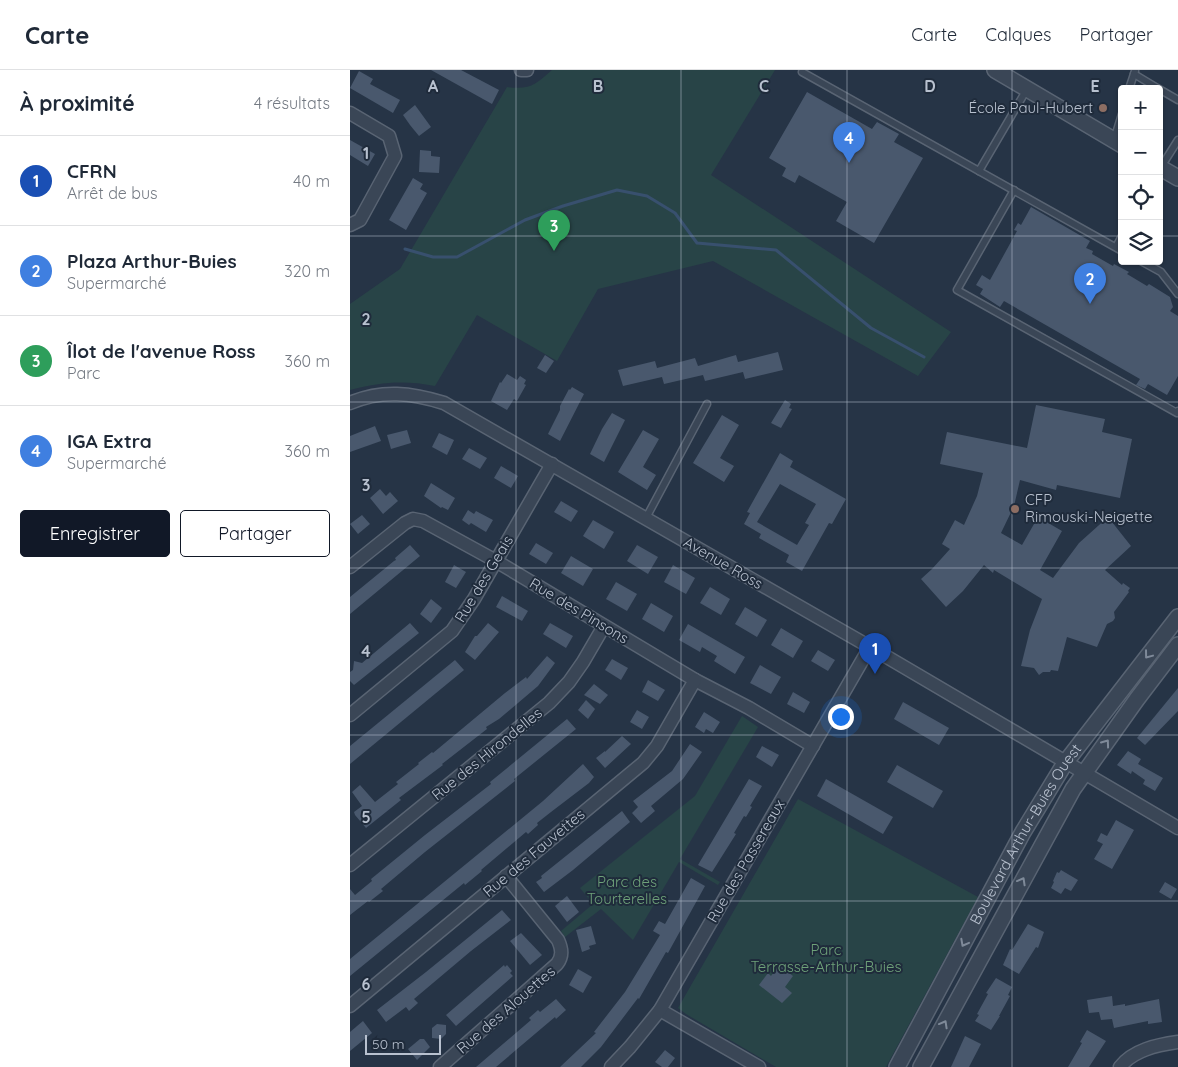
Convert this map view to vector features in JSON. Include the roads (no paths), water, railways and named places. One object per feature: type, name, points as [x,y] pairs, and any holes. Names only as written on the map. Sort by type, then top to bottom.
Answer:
[{"type":"street","points":[[521,70],[527,70]]},
{"type":"street","points":[[995,70],[1118,142]]},
{"type":"street","points":[[350,113],[389,136],[395,156],[360,220],[350,225]]},
{"type":"street","points":[[1163,170],[1178,178]]},
{"type":"street","name":"Avenue Ross","points":[[350,403],[374,395],[395,392],[419,395],[444,403],[646,518],[1178,828]]},
{"type":"street","name":"Rue des Geais","points":[[350,716],[452,631],[474,599],[552,464]]},
{"type":"street","name":"Rue des Pinsons","points":[[350,567],[404,523],[413,519],[423,521],[496,561],[695,680],[749,708],[813,746]]},
{"type":"street","name":"Boulevard Arthur-Buies Ouest","points":[[897,1067],[1023,832],[1065,763],[1178,617]]},
{"type":"street","name":"Rue des Hirondelles","points":[[352,858],[549,703],[570,682],[604,626]]},
{"type":"street","name":"Boulevard Arthur-Buies Ouest","points":[[921,1067],[1044,841],[1084,774],[1178,645]]},
{"type":"street","name":"Rue des Passereaux","points":[[611,1067],[660,1010],[870,648]]},
{"type":"street","name":"Rue des Fauvettes","points":[[350,1006],[643,763],[657,746],[695,680]]},
{"type":"street","name":"Rue des Alouettes","points":[[440,1067],[557,964],[561,958],[561,947],[558,940],[506,876]]},
{"type":"street","points":[[660,1010],[759,1067]]},
{"type":"street","points":[[1120,1067],[1130,1057],[1141,1051],[1153,1046],[1178,1042]]},
{"type":"lane","points":[[802,72],[1118,248]]},
{"type":"lane","points":[[1130,85],[1134,72],[1153,85]]},
{"type":"lane","points":[[979,171],[1027,89]]},
{"type":"lane","points":[[1163,91],[1178,100]]},
{"type":"lane","points":[[1163,163],[1178,140]]},
{"type":"lane","points":[[1014,190],[957,290],[1178,411]]},
{"type":"lane","points":[[1148,265],[1161,272],[1178,294]]},
{"type":"lane","points":[[646,518],[707,404]]},
{"type":"waterway","points":[[405,249],[433,257],[457,257],[525,220],[563,206],[617,190],[647,196],[675,213],[697,243],[776,250],[871,328],[924,357]]},
{"type":"place","name":"École Paul-Hubert","points":[[1103,108]]},
{"type":"place","name":"IGA Extra","points":[[849,163]]},
{"type":"place","name":"Îlot de l'avenue Ross","points":[[554,251]]},
{"type":"place","name":"Plaza Arthur-Buies","points":[[1090,304]]},
{"type":"place","name":"CFP Rimouski-Neigette","points":[[1015,509]]},
{"type":"place","name":"CFRN","points":[[875,674]]},
{"type":"park label","name":"Parc des Tourterelles","points":[[627,890]]},
{"type":"park label","name":"Parc Terrasse-Arthur-Buies","points":[[826,958]]}]
